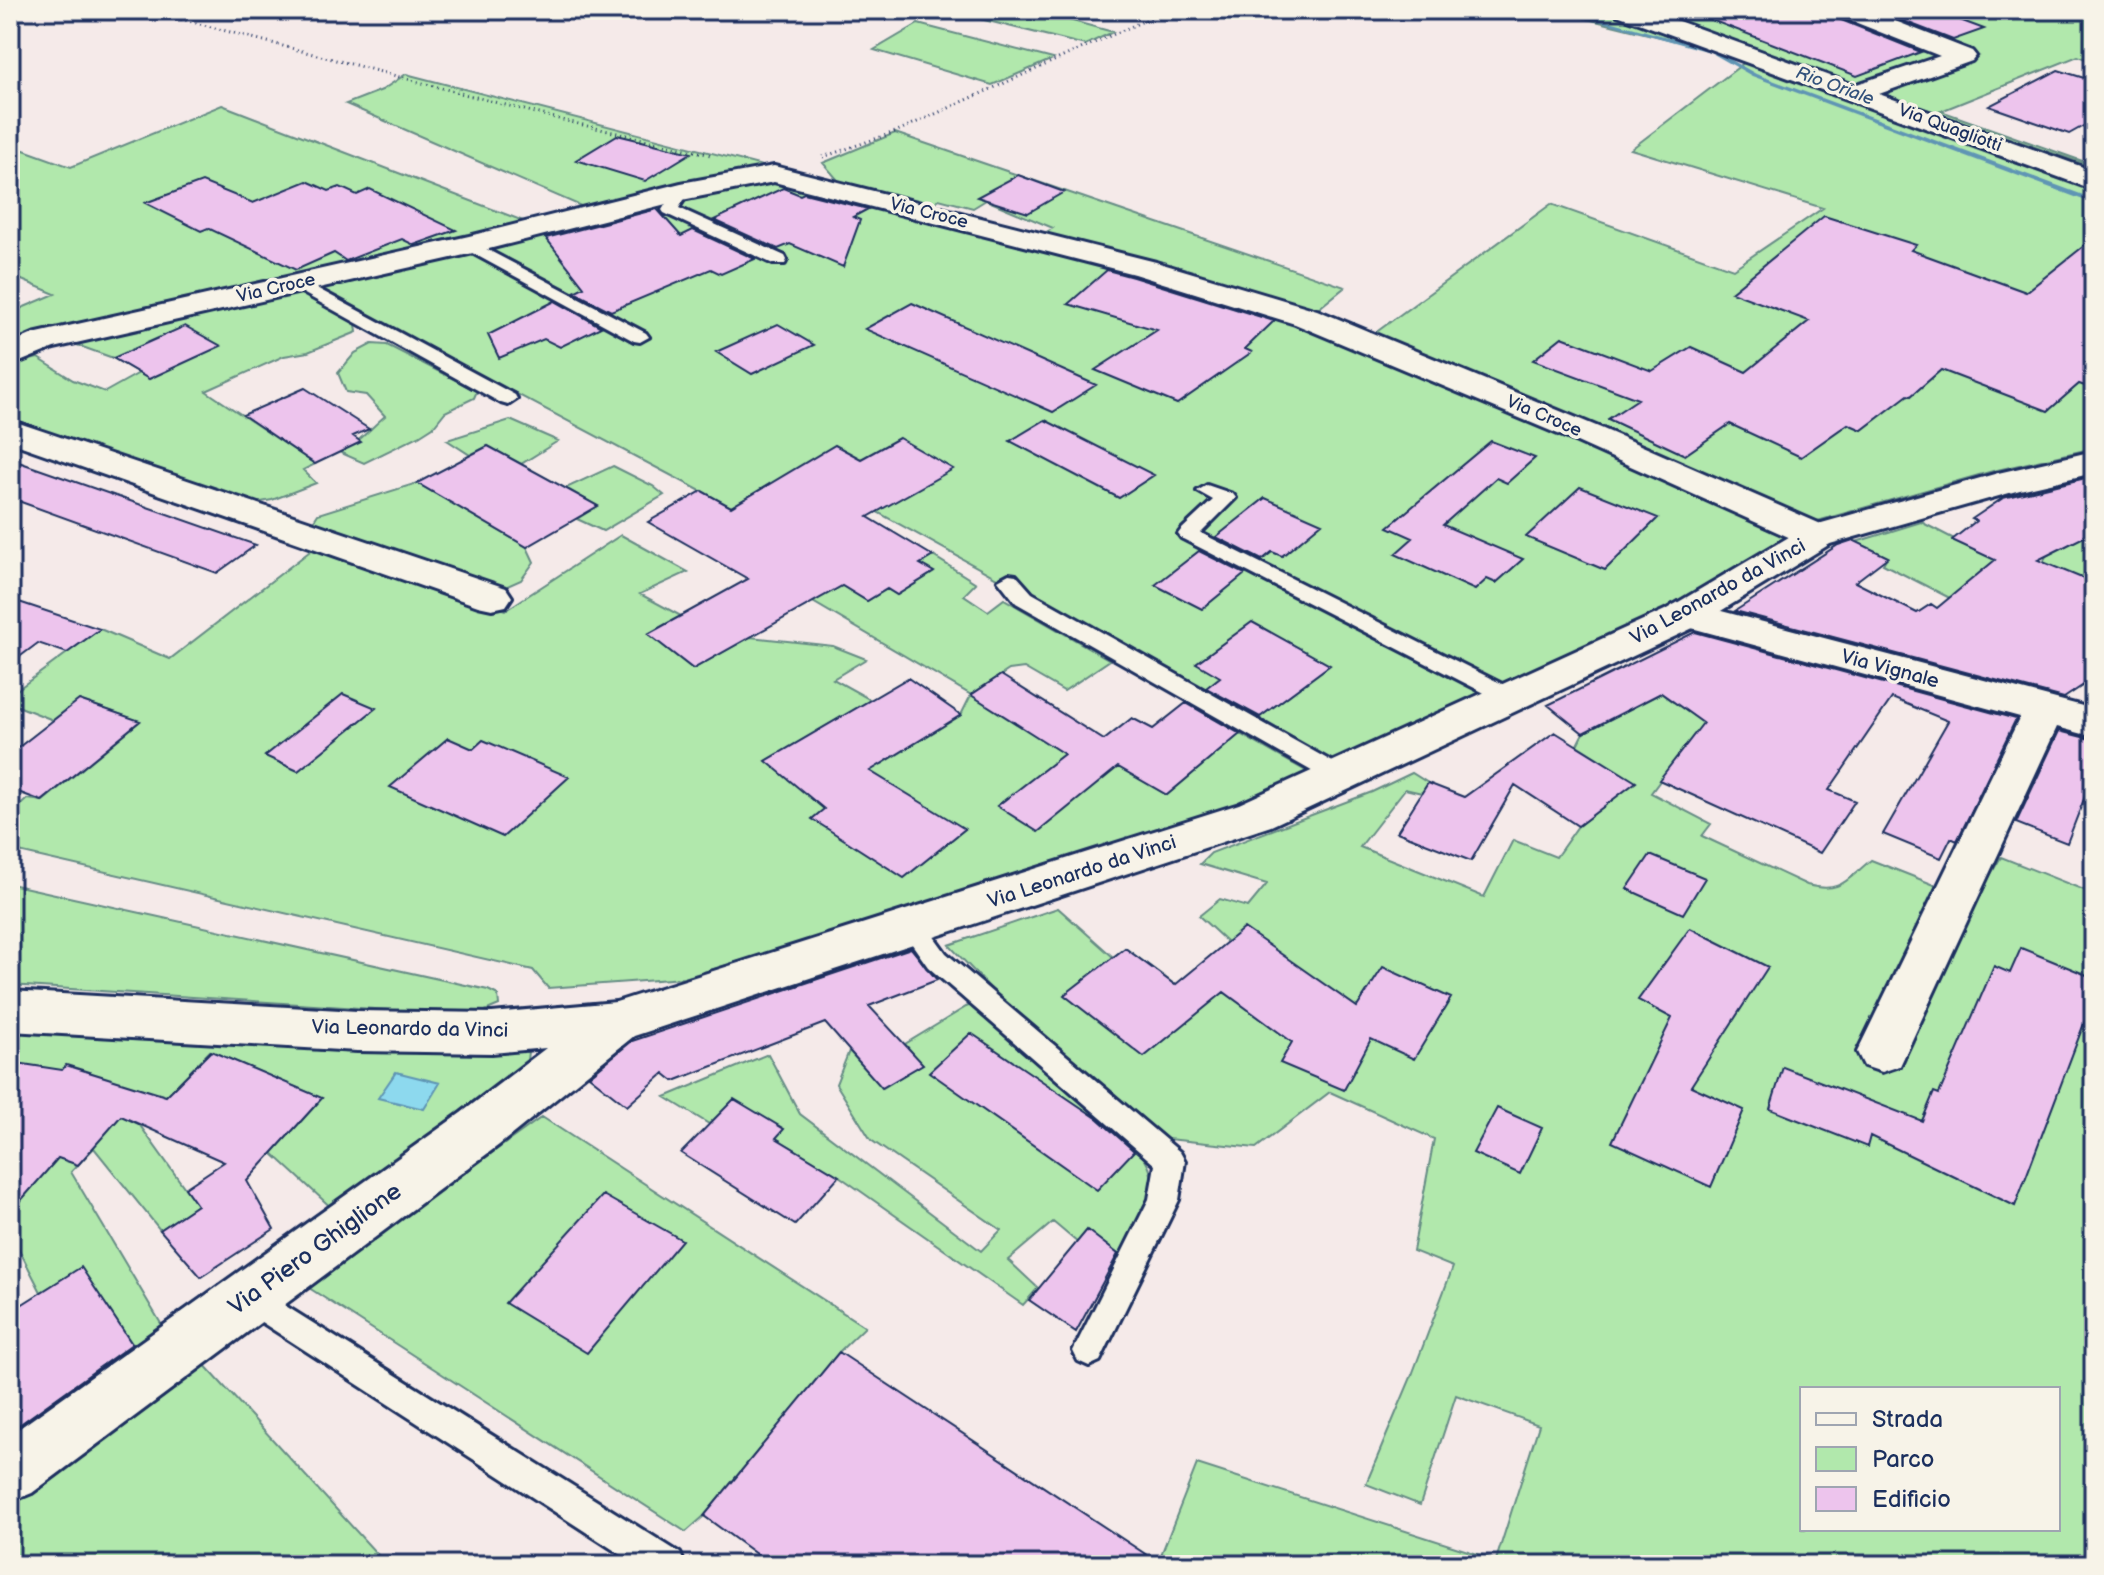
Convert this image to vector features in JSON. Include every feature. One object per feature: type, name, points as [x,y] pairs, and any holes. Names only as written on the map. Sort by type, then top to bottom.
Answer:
[{"type":"street","name":"Via Quagliotti","points":[[1625,10],[2094,181]]},
{"type":"street","points":[[1845,10],[1963,56],[1855,93]]},
{"type":"street","name":"Via Croce","points":[[10,356],[44,341],[469,245],[681,192],[774,174],[1145,268],[1306,317],[1589,435],[1817,536]]},
{"type":"street","points":[[10,430],[492,597]]},
{"type":"street","name":"Via Leonardo da Vinci","points":[[10,1011],[357,1031],[477,1033],[616,1022],[1255,815],[1687,614],[1817,536],[2011,481],[2094,462]]},
{"type":"street","name":"Via Vignale","points":[[1687,614],[2094,723]]},
{"type":"street","points":[[1882,1052],[2044,710]]},
{"type":"street","name":"Via Piero Ghiglione","points":[[10,1472],[480,1129],[616,1022]]},
{"type":"lane","points":[[681,192],[670,210],[779,260]]},
{"type":"lane","points":[[469,245],[640,337]]},
{"type":"lane","points":[[298,283],[508,399]]},
{"type":"lane","points":[[1207,491],[1226,498],[1188,534],[1510,697]]},
{"type":"lane","points":[[1009,580],[1024,598],[1339,776]]},
{"type":"lane","points":[[913,927],[937,960],[1170,1161],[1164,1200],[1089,1351]]},
{"type":"lane","points":[[249,1297],[668,1565]]},
{"type":"path","points":[[147,10],[552,117],[651,139],[774,174],[895,132],[1168,10]]},
{"type":"green space","points":[[944,10],[1032,10],[1113,32],[1085,45]]},
{"type":"green space","points":[[1551,10],[1609,10],[1851,94],[2094,188],[2094,448],[1993,471],[1807,524],[1371,336],[1551,204],[1733,269],[1823,208],[1631,149],[1749,59]]},
{"type":"green space","points":[[1639,10],[1831,10],[1948,55],[1854,88]]},
{"type":"green space","points":[[1856,10],[2094,10],[2094,62],[2078,56],[1941,111],[2090,166],[1874,91],[1978,56]]},
{"type":"green space","points":[[918,24],[1053,59],[992,85],[874,50]]},
{"type":"green space","points":[[406,74],[778,170],[590,210],[346,104],[382,90]]},
{"type":"green space","points":[[222,105],[531,224],[10,351],[10,313],[55,294],[10,275],[10,145],[71,167]]},
{"type":"green space","points":[[895,133],[1345,287],[1312,314],[1045,233],[1053,228],[986,200],[973,208],[939,199],[928,209],[843,186],[823,163]]},
{"type":"green space","points":[[773,181],[1306,318],[1799,532],[1674,605],[1334,764],[832,487],[803,501],[770,484],[731,507],[308,284],[539,229]]},
{"type":"green space","points":[[299,291],[356,324],[357,332],[308,352],[284,356],[206,391],[315,464],[303,470],[316,483],[272,500],[250,504],[10,423],[10,365],[38,358],[73,380],[105,392],[139,373],[113,358],[74,344],[94,336]]},
{"type":"green space","points":[[372,344],[387,345],[477,391],[474,398],[445,412],[433,427],[419,436],[364,463],[339,452],[359,440],[385,416],[366,395],[346,392],[338,373],[355,353]]},
{"type":"green space","points":[[510,420],[558,441],[521,464],[488,446],[470,455],[447,440]]},
{"type":"green space","points":[[613,466],[664,495],[603,531],[577,519],[597,506],[566,488]]},
{"type":"green space","points":[[417,483],[527,547],[534,562],[521,580],[503,588],[311,525],[318,514]]},
{"type":"green space","points":[[1921,522],[1995,560],[2041,569],[2046,556],[2085,536],[2094,539],[2094,656],[1987,617],[1883,564],[1887,557],[1856,542]]},
{"type":"green space","points":[[621,535],[688,572],[640,594],[681,616],[648,634],[693,669],[750,637],[833,646],[866,659],[833,679],[871,700],[766,761],[852,741],[882,764],[961,715],[971,695],[743,561],[814,568],[867,601],[887,589],[897,595],[933,573],[920,564],[933,556],[976,583],[964,595],[988,611],[1004,599],[1110,660],[1064,691],[1024,668],[1009,670],[972,694],[1058,750],[1073,740],[1167,795],[1240,734],[1313,775],[1173,830],[684,978],[548,988],[533,970],[10,850],[10,815],[27,799],[43,801],[140,721],[79,700],[53,720],[10,703],[10,695],[100,629],[170,659],[318,545],[506,610]]},
{"type":"green space","points":[[1698,689],[1727,715],[1694,735],[1651,793],[1711,824],[1702,836],[1807,885],[1836,886],[1871,860],[1975,901],[2001,857],[2094,894],[2094,1565],[1157,1565],[1197,1464],[1496,1560],[1539,1425],[1456,1395],[1420,1505],[1366,1484],[1453,1267],[1413,1251],[1434,1139],[1330,1092],[1256,1148],[1158,1138],[1138,1146],[1136,1149],[1151,1175],[1152,1189],[1143,1216],[1121,1256],[1087,1231],[1078,1243],[1053,1222],[1008,1260],[1038,1288],[1023,1305],[839,1176],[776,1138],[734,1100],[709,1124],[665,1097],[768,1054],[800,1114],[981,1251],[1001,1230],[871,1140],[836,1084],[849,1051],[883,1088],[922,1064],[905,1044],[966,1007],[997,995],[949,945],[1058,908],[1113,957],[1125,948],[1189,995],[1207,980],[1281,1033],[1227,942],[1199,916],[1220,899],[1248,907],[1267,884],[1200,864],[1211,853],[1372,792],[1412,773],[1428,783],[1422,793],[1405,789],[1360,847],[1484,897],[1513,840],[1556,857],[1578,826],[1627,788],[1599,759],[1577,745],[1583,733],[1661,693],[1673,702]]},
{"type":"green space","points":[[10,884],[488,990],[498,995],[499,1005],[485,1011],[451,1014],[10,985]]},
{"type":"green space","points":[[10,1024],[528,1051],[525,1080],[336,1212],[272,1153],[322,1098],[210,1051],[139,1124],[197,1205],[160,1230],[94,1148],[71,1172],[163,1327],[137,1351],[81,1268],[41,1292],[10,1232]]},
{"type":"green space","points":[[542,1117],[865,1327],[839,1352],[704,1516],[686,1532],[306,1286]]},
{"type":"green space","points":[[201,1361],[387,1565],[10,1565],[10,1502]]},
{"type":"water","points":[[396,1072],[440,1083],[424,1109],[378,1098]]},
{"type":"building","points":[[1694,10],[1830,10],[1836,18],[1921,52],[1857,76],[1693,13]]},
{"type":"building","points":[[1875,10],[1933,10],[1984,29],[1953,40]]},
{"type":"building","points":[[2058,70],[2094,81],[2094,120],[2069,134],[1989,106]]},
{"type":"building","points":[[617,135],[691,153],[645,181],[576,160]]},
{"type":"building","points":[[1018,175],[1064,192],[1028,213],[977,197]]},
{"type":"building","points":[[307,181],[329,191],[340,187],[357,195],[370,189],[456,230],[414,245],[402,239],[346,261],[334,253],[296,270],[208,228],[201,231],[145,203],[202,182],[253,203]]},
{"type":"building","points":[[783,188],[800,195],[804,193],[868,209],[853,217],[860,220],[843,267],[790,244],[778,249],[714,220]]},
{"type":"building","points":[[657,209],[681,236],[693,230],[755,259],[721,274],[711,269],[611,311],[574,292],[584,287],[546,238]]},
{"type":"building","points":[[1824,216],[1916,245],[1911,250],[2026,292],[2094,238],[2094,389],[2079,384],[2048,411],[1941,370],[1911,396],[1908,395],[1862,430],[1848,424],[1801,457],[1730,424],[1685,455],[1608,419],[1638,399],[1533,360],[1562,337],[1652,371],[1691,347],[1746,372],[1809,321],[1731,292]]},
{"type":"building","points":[[1107,270],[1274,321],[1245,349],[1252,352],[1177,404],[1095,370],[1157,330],[1068,304]]},
{"type":"building","points":[[555,301],[601,327],[560,347],[544,339],[499,358],[488,335]]},
{"type":"building","points":[[912,303],[1096,385],[1053,412],[865,329]]},
{"type":"building","points":[[778,324],[814,345],[752,374],[716,352]]},
{"type":"building","points":[[185,326],[221,346],[149,379],[113,358]]},
{"type":"building","points":[[305,388],[369,429],[353,436],[361,442],[315,464],[243,415]]},
{"type":"building","points":[[1045,420],[1154,475],[1119,498],[1010,441]]},
{"type":"building","points":[[899,438],[953,469],[868,517],[933,556],[920,564],[934,572],[897,595],[887,589],[867,601],[842,586],[693,669],[648,634],[748,579],[648,522],[702,491],[731,507],[835,445],[861,459]]},
{"type":"building","points":[[1491,441],[1535,458],[1507,483],[1496,478],[1443,525],[1523,559],[1496,583],[1487,579],[1475,590],[1395,554],[1413,538],[1388,527]]},
{"type":"building","points":[[488,446],[598,506],[527,547],[417,483]]},
{"type":"building","points":[[10,459],[256,545],[217,573],[10,498]]},
{"type":"building","points":[[2094,476],[2094,532],[2038,560],[2094,583],[2094,678],[2064,698],[1735,611],[1838,545],[1853,540],[1888,557],[1855,582],[1917,613],[1931,604],[1937,608],[1995,560],[1952,540],[1976,521],[1972,519],[2003,498]]},
{"type":"building","points":[[1580,487],[1658,518],[1605,570],[1526,537]]},
{"type":"building","points":[[1265,498],[1322,523],[1282,556],[1272,552],[1262,560],[1216,537]]},
{"type":"building","points":[[1199,551],[1245,574],[1202,609],[1155,585]]},
{"type":"building","points":[[10,599],[100,629],[67,653],[38,643],[10,664]]},
{"type":"building","points":[[1252,622],[1330,665],[1260,717],[1206,688],[1220,677],[1196,663]]},
{"type":"building","points":[[1695,632],[2016,719],[1957,841],[1951,838],[1941,858],[1883,834],[1948,721],[1892,698],[1829,790],[1855,801],[1820,853],[1659,780],[1703,723],[1661,693],[1583,733],[1548,705]]},
{"type":"building","points":[[1001,675],[1104,740],[1132,718],[1153,729],[1186,703],[1240,734],[1167,795],[1118,767],[1038,832],[997,806],[1064,754],[971,695]]},
{"type":"building","points":[[908,678],[961,715],[870,771],[965,829],[904,878],[812,819],[824,809],[766,761]]},
{"type":"building","points":[[343,694],[376,708],[298,771],[265,756]]},
{"type":"building","points":[[79,700],[140,721],[42,801],[10,789],[10,754]]},
{"type":"building","points":[[2059,731],[2094,740],[2094,773],[2067,843],[2016,823]]},
{"type":"building","points":[[1555,732],[1636,782],[1578,826],[1515,785],[1471,861],[1397,832],[1428,783],[1464,797]]},
{"type":"building","points":[[448,738],[473,749],[483,740],[569,777],[503,837],[390,787]]},
{"type":"building","points":[[1650,855],[1705,878],[1683,914],[1627,889]]},
{"type":"building","points":[[1244,928],[1357,1007],[1383,967],[1451,998],[1414,1059],[1371,1039],[1344,1090],[1280,1063],[1292,1042],[1224,992],[1144,1057],[1064,995],[1125,948],[1175,985]]},
{"type":"building","points":[[1690,928],[1768,967],[1691,1086],[1744,1110],[1711,1187],[1612,1142],[1672,1018],[1638,1000]]},
{"type":"building","points":[[911,948],[937,980],[869,1006],[923,1064],[882,1088],[825,1023],[674,1081],[664,1073],[627,1106],[589,1076],[632,1041]]},
{"type":"building","points":[[2021,948],[2094,978],[2094,997],[2015,1206],[1870,1136],[1867,1147],[1770,1109],[1783,1067],[1922,1121],[1934,1092],[1939,1094],[1994,966],[2010,973]]},
{"type":"building","points":[[971,1033],[1098,1119],[1134,1151],[1097,1190],[929,1072]]},
{"type":"building","points":[[211,1051],[322,1098],[247,1181],[274,1229],[201,1277],[160,1230],[197,1205],[185,1188],[224,1162],[121,1116],[78,1165],[58,1158],[10,1213],[10,1062],[62,1070],[66,1065],[166,1096]]},
{"type":"building","points":[[734,1099],[784,1129],[776,1138],[839,1176],[795,1225],[681,1153]]},
{"type":"building","points":[[1497,1108],[1542,1128],[1520,1174],[1473,1153]]},
{"type":"building","points":[[603,1195],[682,1240],[587,1353],[505,1303]]},
{"type":"building","points":[[1087,1230],[1118,1254],[1076,1332],[1029,1300]]},
{"type":"building","points":[[81,1267],[132,1344],[19,1425],[10,1410],[10,1312]]},
{"type":"building","points":[[839,1352],[1162,1565],[771,1565],[704,1516]]},
{"type":"waterway","name":"Rio Oriale","points":[[1563,10],[1712,51],[1754,75],[2094,202]]}]
